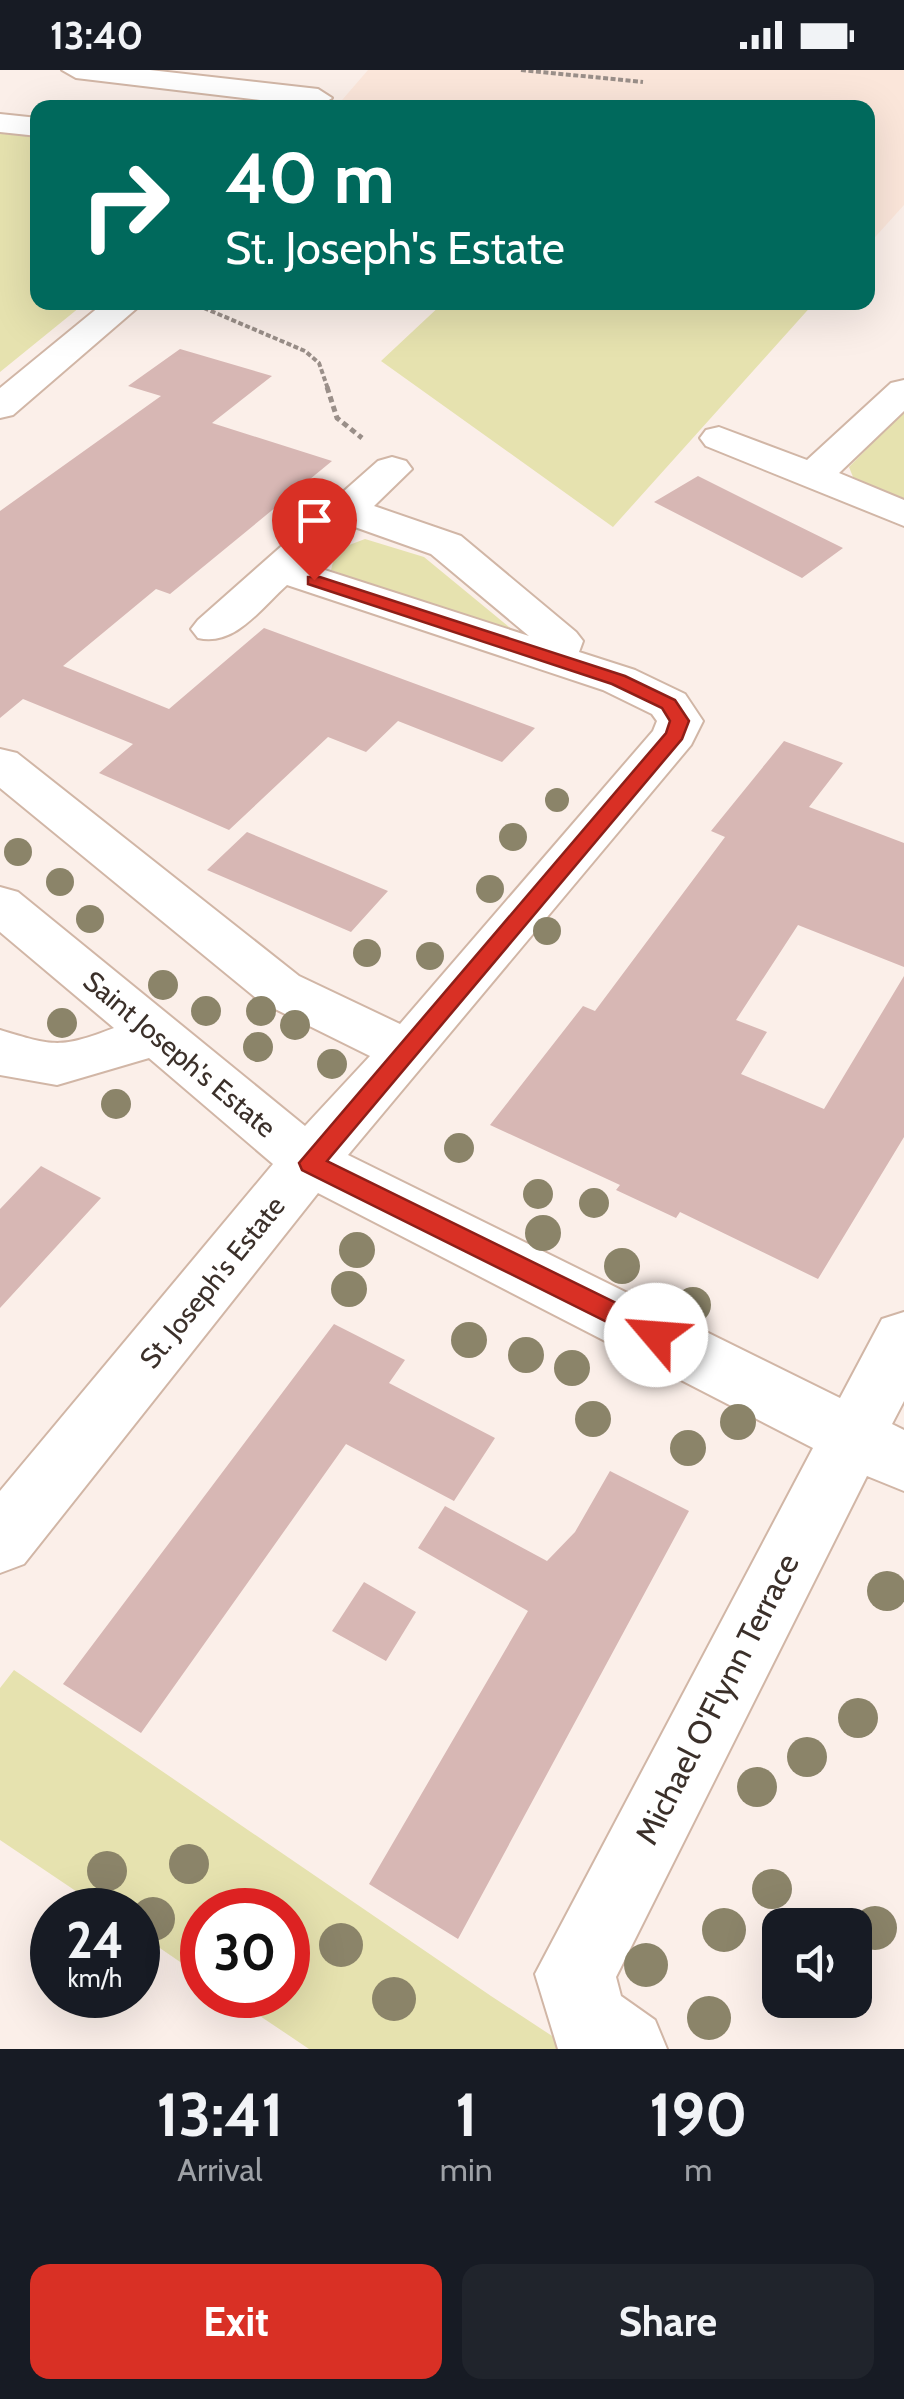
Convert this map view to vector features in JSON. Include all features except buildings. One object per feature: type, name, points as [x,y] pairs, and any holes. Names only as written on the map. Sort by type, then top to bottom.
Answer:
[{"type":"street","points":[[76,70],[292,100]]},
{"type":"street","points":[[317,100],[342,70]]},
{"type":"street","points":[[0,122],[30,127]]},
{"type":"street","points":[[0,407],[116,310]]},
{"type":"street","points":[[811,478],[904,391]]},
{"type":"street","points":[[718,438],[904,514]]},
{"type":"street","points":[[212,628],[392,468]]},
{"type":"street","points":[[345,510],[446,545],[562,640],[555,660]]},
{"type":"street","name":"St. Joseph's Estate","points":[[0,1542],[311,1163],[675,735],[680,721],[669,704],[619,680],[279,569]]},
{"type":"street","points":[[0,764],[280,989],[408,1051]]},
{"type":"street","name":"Saint Joseph's Estate","points":[[0,904],[311,1163],[879,1449]]},
{"type":"street","points":[[0,1050],[18,1060],[79,1062],[156,1034]]},
{"type":"street","name":"Michael O'Flynn Terrace","points":[[626,2049],[587,2021],[574,1974],[879,1449],[904,1338]]},
{"type":"path","points":[[521,70],[643,82]]},
{"type":"path","points":[[208,310],[305,352],[319,363],[337,418],[392,468]]},
{"type":"shaded area","points":[[368,70],[904,70],[904,205],[875,237],[875,100],[342,100]]},
{"type":"shaded area","points":[[0,133],[30,136],[30,310],[76,310],[0,372]]},
{"type":"shaded area","points":[[435,310],[808,310],[613,527],[381,361]]},
{"type":"shaded area","points":[[904,411],[904,503],[855,482],[849,467]]},
{"type":"shaded area","points":[[365,539],[424,557],[514,631],[499,634],[331,570],[336,550]]},
{"type":"shaded area","points":[[14,1670],[572,2049],[309,2049],[263,2018],[310,2018],[310,1888],[180,1888],[180,1962],[160,1948],[160,1888],[71,1888],[0,1840],[0,1688]]},
{"type":"route","points":[[314,580],[619,680],[669,704],[680,721],[675,735],[408,1051],[335,1130],[311,1163],[656,1335]]}]
